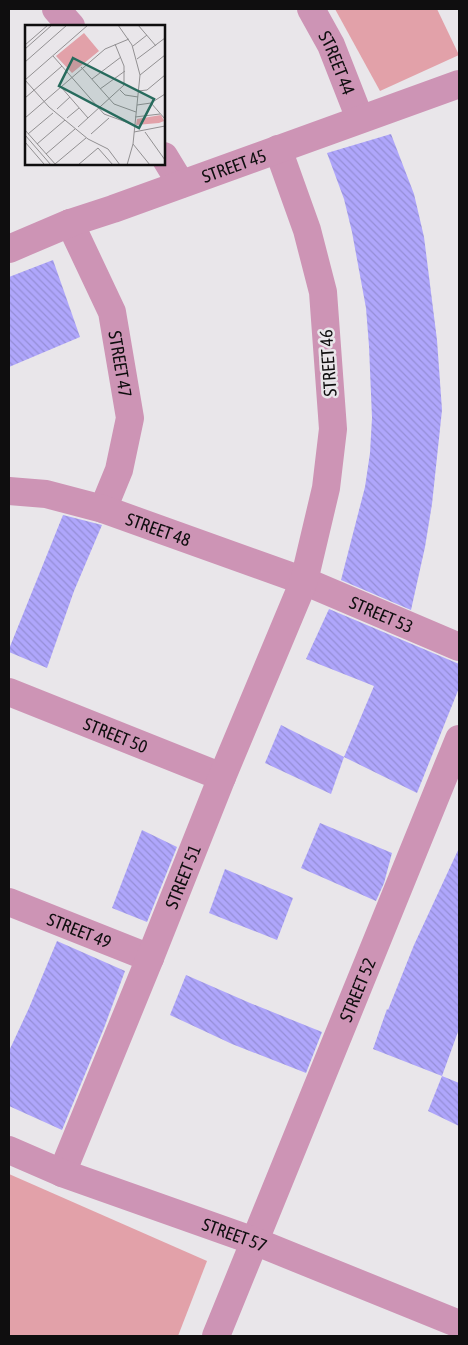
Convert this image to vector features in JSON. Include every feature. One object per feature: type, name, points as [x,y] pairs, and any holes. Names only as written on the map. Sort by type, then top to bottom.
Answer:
[{"type":"street","points":[[56,9],[70,25]]},
{"type":"street","name":"STREET 44","points":[[311,9],[331,44],[360,119]]},
{"type":"street","name":"STREET 45","points":[[9,249],[70,223],[459,84]]},
{"type":"street","name":"STREET 46","points":[[278,149],[307,230],[323,292],[333,429],[326,488],[304,582]]},
{"type":"street","points":[[165,158],[181,184]]},
{"type":"street","name":"STREET 47","points":[[70,223],[112,312],[130,418],[119,470],[103,509]]},
{"type":"street","name":"STREET 48","points":[[9,491],[46,494],[103,509],[304,582]]},
{"type":"street","name":"STREET 53","points":[[304,582],[459,647]]},
{"type":"street","name":"STREET 51","points":[[62,1173],[222,777],[304,582]]},
{"type":"street","name":"STREET 50","points":[[9,692],[222,777]]},
{"type":"street","name":"STREET 52","points":[[216,1336],[459,739]]},
{"type":"street","name":"STREET 49","points":[[9,902],[150,958]]},
{"type":"street","name":"STREET 57","points":[[9,1150],[62,1173],[254,1241],[458,1320]]},
{"type":"shaded area","points":[[335,9],[437,9],[459,55],[380,91]]},
{"type":"shaded area","points":[[9,1174],[207,1261],[178,1336],[9,1336]]},
{"type":"building","points":[[391,134],[414,194],[424,237],[437,340],[442,410],[432,504],[411,610],[341,580],[365,487],[370,453],[372,418],[366,308],[344,199],[327,153]]},
{"type":"building","points":[[53,260],[80,337],[9,367],[9,277]]},
{"type":"building","points":[[63,515],[102,525],[74,591],[47,668],[9,652],[9,649]]},
{"type":"building","points":[[329,609],[459,664],[459,688],[417,793],[344,757],[374,686],[306,659]]},
{"type":"building","points":[[281,725],[344,757],[331,794],[265,763]]},
{"type":"building","points":[[320,823],[392,853],[384,883],[376,901],[301,868]]},
{"type":"building","points":[[142,830],[177,847],[147,922],[112,908]]},
{"type":"building","points":[[459,848],[459,1029],[442,1076],[373,1049],[387,1009],[414,945]]},
{"type":"building","points":[[225,869],[293,898],[277,940],[209,913]]},
{"type":"building","points":[[57,941],[125,971],[62,1130],[9,1106],[9,1051]]},
{"type":"building","points":[[186,975],[322,1032],[306,1073],[232,1044],[170,1015]]},
{"type":"building","points":[[442,1076],[459,1083],[459,1126],[428,1111]]}]
